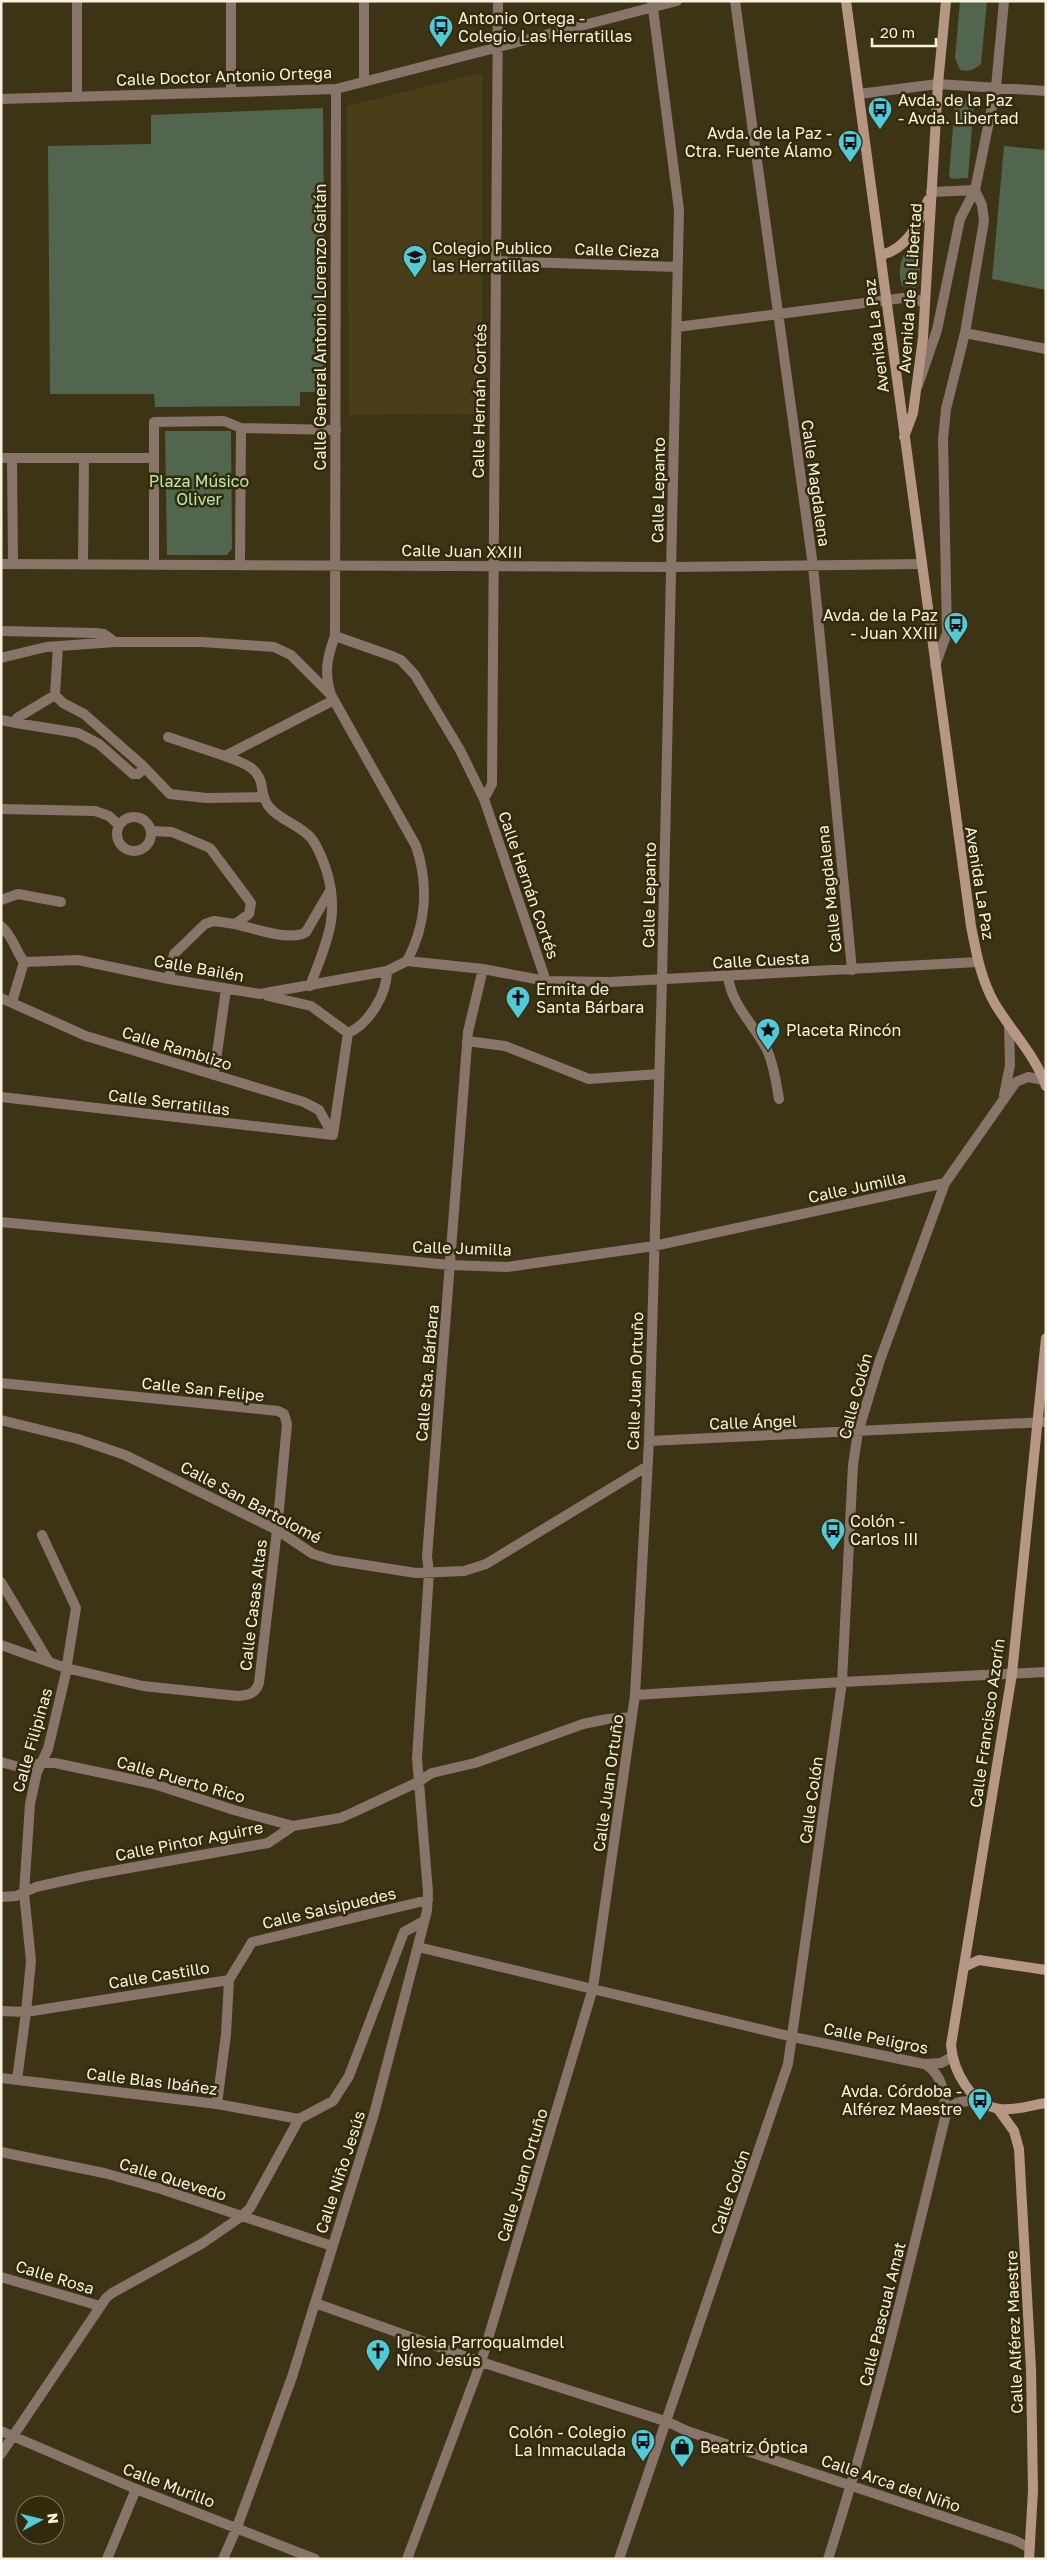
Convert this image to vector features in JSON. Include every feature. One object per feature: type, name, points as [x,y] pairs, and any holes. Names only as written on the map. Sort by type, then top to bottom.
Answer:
[{"type":"main road","name":"Avenida La Paz","points":[[846,1],[882,255],[934,666],[971,926],[978,962],[994,1001],[1009,1025],[1026,1046],[1045,1083]]},
{"type":"main road","name":"Avenida de la Libertad","points":[[904,440],[913,413],[918,386],[925,304],[938,84],[946,1]]},
{"type":"main road","name":"Avenida de la Libertad","points":[[882,255],[897,250],[909,236],[918,224],[931,192]]},
{"type":"main road","name":"Calle Francisco Azorín","points":[[980,2101],[965,2085],[952,2058],[951,2046],[1012,1674],[1042,1422],[1046,1338]]},
{"type":"main road","points":[[964,1967],[979,1960],[1046,1970]]},
{"type":"main road","points":[[980,2101],[998,2109],[1015,2109],[1046,2103]]},
{"type":"main road","name":"Calle Alférez Maestre","points":[[998,2109],[1014,2131],[1020,2149],[1032,2379],[1034,2491],[1029,2559]]},
{"type":"street","points":[[77,1],[77,96]]},
{"type":"street","points":[[231,1],[232,92]]},
{"type":"street","points":[[364,1],[364,81]]},
{"type":"street","name":"Calle Hernán Cortés","points":[[484,799],[492,784],[498,1]]},
{"type":"street","name":"Calle Doctor Antonio Ortega","points":[[1,99],[336,88],[498,48],[652,4],[677,1]]},
{"type":"street","name":"Calle Magdalena","points":[[735,1],[812,566],[852,970]]},
{"type":"street","name":"Avenida de la Libertad","points":[[918,386],[927,366],[937,330],[960,219],[975,190],[996,86],[1004,1]]},
{"type":"street","name":"Calle Lepanto","points":[[652,4],[679,210],[662,980]]},
{"type":"street","points":[[859,94],[938,84],[996,86],[1046,91]]},
{"type":"street","name":"Calle General Antonio Lorenzo Gaitán","points":[[333,698],[326,672],[335,636],[336,88]]},
{"type":"street","points":[[975,190],[982,205],[984,222],[965,333],[1046,349]]},
{"type":"street","name":"Avenida de la Libertad","points":[[931,192],[975,190]]},
{"type":"street","name":"Calle Cieza","points":[[496,261],[677,267]]},
{"type":"street","points":[[677,327],[910,298],[925,304]]},
{"type":"street","name":"Avenida La Paz","points":[[934,666],[947,633],[943,439],[946,409],[965,333]]},
{"type":"street","points":[[154,563],[154,422],[224,421],[241,428],[336,430]]},
{"type":"street","points":[[240,564],[241,428]]},
{"type":"street","points":[[13,564],[6,458],[153,458]]},
{"type":"street","points":[[84,458],[84,563]]},
{"type":"street","name":"Calle Juan XXIII","points":[[1,564],[154,563],[671,567],[922,564]]},
{"type":"street","points":[[1,631],[95,632],[104,634],[115,642]]},
{"type":"street","name":"Calle Hernán Cortés","points":[[335,636],[392,656],[409,667],[460,750],[484,799],[546,981]]},
{"type":"street","points":[[1,658],[27,650],[115,642],[202,642],[274,647],[291,655],[333,698],[416,846],[421,863],[424,893],[420,933],[407,961]]},
{"type":"street","points":[[58,646],[55,695],[63,703],[84,714],[145,768],[170,794],[206,798],[264,797]]},
{"type":"street","points":[[16,723],[17,718],[55,695]]},
{"type":"street","points":[[225,756],[333,698]]},
{"type":"street","points":[[1,720],[78,733],[104,748],[133,774],[138,774],[145,768]]},
{"type":"street","points":[[168,737],[225,756],[248,765],[255,770],[262,784],[264,797],[270,809],[304,831],[314,842],[323,861],[331,889],[333,913],[329,932],[310,986]]},
{"type":"street","points":[[1,809],[95,811],[110,816],[120,825]]},
{"type":"street","points":[[139,817],[148,824],[151,831],[148,844],[140,850],[134,851],[123,847],[119,842],[117,831],[120,825],[128,818],[139,817]]},
{"type":"street","points":[[151,831],[172,832],[210,848],[251,903],[249,914],[235,924]]},
{"type":"street","points":[[168,979],[174,954],[205,924],[214,921],[289,936],[300,935],[306,932],[331,889]]},
{"type":"street","points":[[1,900],[18,894],[61,902]]},
{"type":"street","points":[[1,926],[11,936],[16,950],[24,962],[12,1002]]},
{"type":"street","name":"Calle Bailén","points":[[24,962],[78,960],[168,979],[260,994],[387,971],[407,961]]},
{"type":"street","name":"Calle Cuesta","points":[[407,961],[482,969],[546,981],[662,980],[978,962]]},
{"type":"street","name":"Calle Sta. Bárbara","points":[[418,1782],[419,1710],[429,1572],[427,1557],[467,1041],[482,969]]},
{"type":"street","points":[[348,1033],[356,1030],[368,1017],[383,990],[387,971]]},
{"type":"street","points":[[728,977],[732,997],[760,1039],[772,1062],[779,1099]]},
{"type":"street","name":"Calle Juan Ortuño","points":[[407,2559],[481,2362],[593,1988],[635,1695],[648,1441],[662,980]]},
{"type":"street","points":[[214,1075],[226,989]]},
{"type":"street","points":[[260,994],[311,1006],[348,1033]]},
{"type":"street","name":"Calle Ramblizo","points":[[1,998],[86,1036],[304,1102],[319,1110],[333,1135]]},
{"type":"street","points":[[1003,1098],[1010,1065],[1009,1025]]},
{"type":"street","points":[[333,1135],[348,1033]]},
{"type":"street","points":[[467,1041],[505,1046],[589,1079],[660,1074]]},
{"type":"street","name":"Calle Colón","points":[[619,2559],[668,2422],[788,2064],[842,1682],[853,1466],[858,1432],[880,1360],[945,1183],[1016,1082],[1028,1077],[1045,1083]]},
{"type":"street","name":"Calle Serratillas","points":[[1,1098],[333,1135]]},
{"type":"street","name":"Calle Jumilla","points":[[1,1222],[450,1265],[507,1267],[654,1246],[945,1183]]},
{"type":"street","name":"Calle San Felipe","points":[[1,1383],[284,1414],[287,1424],[278,1530]]},
{"type":"street","name":"Calle San Bartolomé","points":[[1,1420],[78,1438],[126,1455],[278,1530],[313,1554],[333,1560],[416,1573],[464,1571],[486,1564],[646,1467]]},
{"type":"street","name":"Calle Ángel","points":[[648,1441],[1042,1422]]},
{"type":"street","name":"Calle Casas Altas","points":[[1,1645],[66,1668],[143,1686],[238,1696],[251,1695],[257,1689],[259,1683],[278,1530]]},
{"type":"street","name":"Calle Filipinas","points":[[16,2080],[31,1961],[24,1893],[30,1804],[37,1772],[48,1749],[66,1668],[76,1608],[42,1535]]},
{"type":"street","points":[[1,1582],[49,1662]]},
{"type":"street","points":[[635,1695],[1046,1672]]},
{"type":"street","name":"Calle Pintor Aguirre","points":[[1,1897],[24,1893],[41,1885],[85,1876],[268,1843],[293,1826],[340,1818],[418,1782],[432,1773],[475,1763],[566,1729],[607,1719],[632,1717]]},
{"type":"street","name":"Calle Puerto Rico","points":[[1,1762],[23,1768],[41,1763],[65,1765],[154,1784],[234,1810],[293,1826]]},
{"type":"street","name":"Calle Niño Jesús","points":[[222,2559],[237,2527],[292,2377],[374,2114],[418,1947],[428,1900],[418,1782]]},
{"type":"street","name":"Calle Salsipuedes","points":[[229,1980],[252,1942],[428,1900]]},
{"type":"street","points":[[1,2454],[100,2306],[112,2293],[203,2244],[242,2216],[250,2208],[299,2119],[339,2096],[349,2076],[404,1932],[424,1921]]},
{"type":"street","name":"Calle Peligros","points":[[418,1947],[793,2037],[924,2064],[942,2063],[952,2058]]},
{"type":"street","name":"Calle Castillo","points":[[1,2011],[26,2012],[229,1980],[226,2034],[217,2104]]},
{"type":"street","points":[[924,2064],[934,2070],[940,2081],[945,2099],[945,2118]]},
{"type":"street","name":"Calle Blas Ibáñez","points":[[1,2078],[217,2104],[299,2119]]},
{"type":"street","points":[[945,2118],[949,2106],[955,2103],[980,2101]]},
{"type":"street","name":"Calle Pascual Amat","points":[[828,2559],[851,2486],[899,2312],[945,2118]]},
{"type":"street","name":"Calle Quevedo","points":[[1,2152],[104,2174],[162,2189],[332,2246]]},
{"type":"street","name":"Calle Rosa","points":[[1,2277],[100,2306]]},
{"type":"street","name":"Calle Arca del Niño","points":[[315,2303],[481,2362],[668,2422],[687,2431],[1014,2540],[1030,2548]]},
{"type":"street","name":"Calle Murillo","points":[[1,2431],[136,2490],[237,2527],[316,2559]]},
{"type":"street","points":[[107,2559],[136,2490]]},
{"type":"shaded area","name":"Colegio Publico las Herratillas","points":[[478,73],[482,75],[482,414],[349,415],[347,106]]},
{"type":"green space","points":[[960,1],[987,1],[981,64],[969,71],[960,70],[955,58]]},
{"type":"green space","points":[[957,99],[971,99],[974,102],[968,178],[952,179],[949,176],[955,101]]},
{"type":"green space","points":[[323,108],[325,392],[300,392],[300,406],[155,407],[154,394],[50,394],[48,146],[151,144],[151,115]]},
{"type":"green space","points":[[1004,146],[1046,150],[1046,290],[992,279]]},
{"type":"green space","points":[[919,243],[921,249],[919,285],[915,288],[902,286],[900,274],[901,261],[908,250]]},
{"type":"green space","name":"Plaza Músico Oliver","points":[[165,431],[231,431],[232,549],[227,555],[167,555]]},
{"type":"place","name":"Antonio Ortega - Colegio Las Herratillas","points":[[441,48]]},
{"type":"place","name":"Avda. de la Paz - Avda. Libertad","points":[[880,130]]},
{"type":"place","name":"Avda. de la Paz - Ctra. Fuente Álamo","points":[[850,163]]},
{"type":"place","name":"Colegio Publico las Herratillas","points":[[415,278]]},
{"type":"place","name":"Avda. de la Paz - Juan XXIII","points":[[956,645]]},
{"type":"place","name":"Ermita de Santa Bárbara","points":[[518,1019]]},
{"type":"place","name":"Placeta Rincón","points":[[768,1051]]},
{"type":"place","name":"Colón - Carlos III","points":[[833,1551]]},
{"type":"place","name":"Avda. Córdoba - Alférez Maestre","points":[[980,2121]]},
{"type":"place","name":"Iglesia Parroqualmdel Níno Jesús","points":[[378,2372]]},
{"type":"place","name":"Colón - Colegio La Inmaculada","points":[[643,2462]]},
{"type":"place","name":"Beatriz Óptica","points":[[682,2468]]}]
